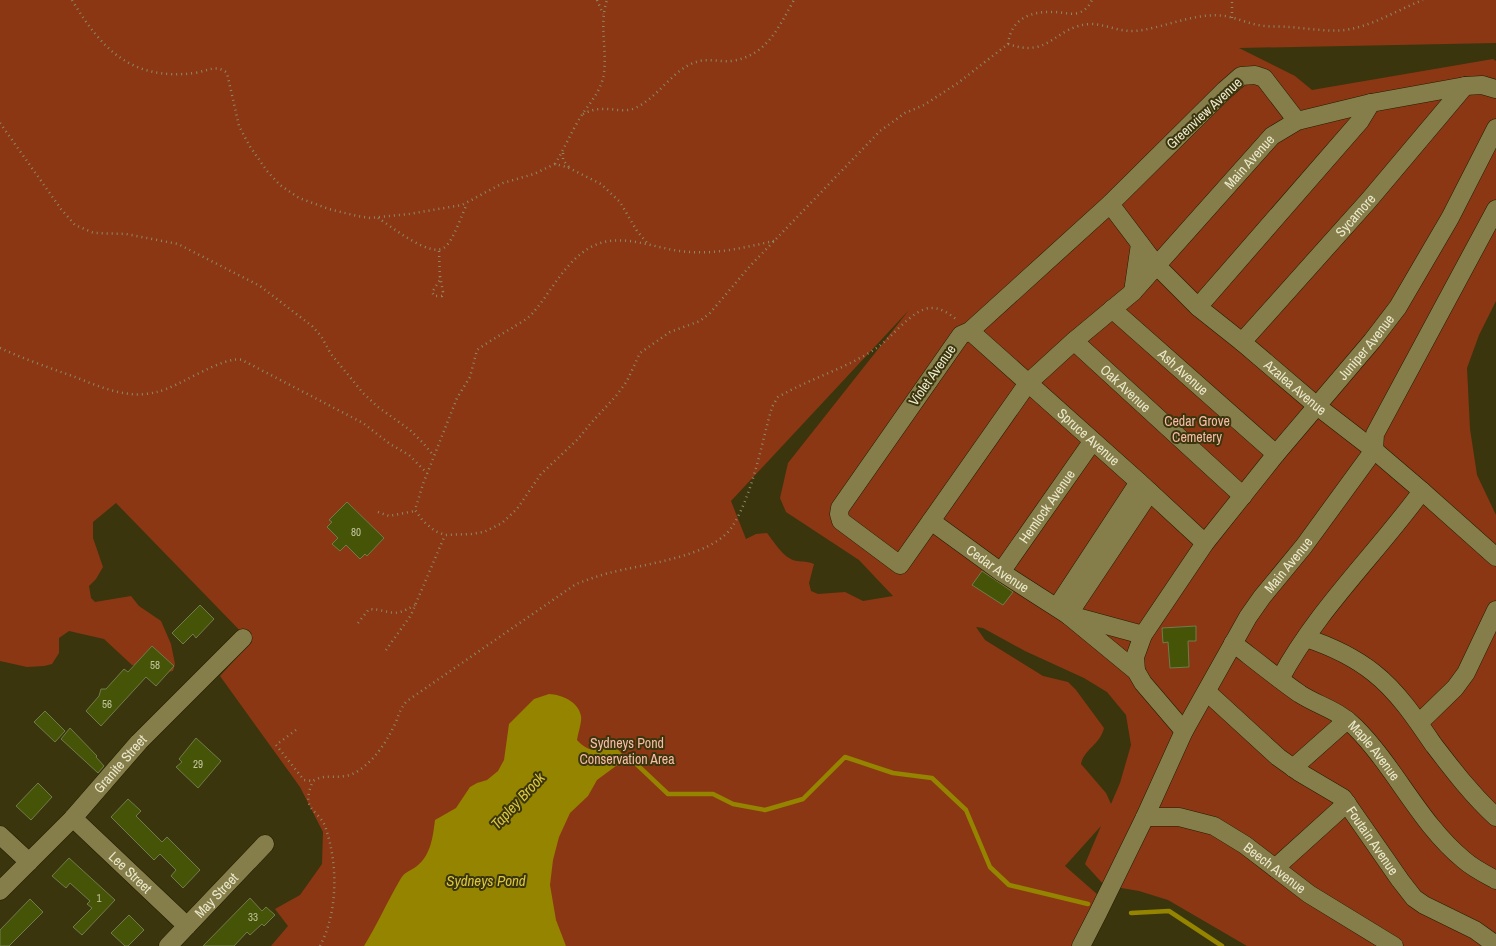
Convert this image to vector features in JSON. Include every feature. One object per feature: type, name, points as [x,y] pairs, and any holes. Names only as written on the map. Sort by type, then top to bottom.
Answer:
[{"type":"street","name":"Greenview Avenue","points":[[1110,204],[1241,76],[1255,75],[1264,78],[1297,121]]},
{"type":"street","name":"Main Avenue","points":[[900,565],[1028,383],[1074,341],[1133,292],[1272,136],[1297,121],[1371,103],[1465,86],[1482,85],[1496,89]]},
{"type":"street","name":"Sycamore","points":[[1242,342],[1368,200],[1465,86]]},
{"type":"street","points":[[1198,307],[1360,121],[1371,103]]},
{"type":"street","name":"Juniper Avenue","points":[[1136,671],[1135,657],[1142,635],[1205,543],[1398,307],[1450,218],[1496,128]]},
{"type":"street","name":"Azalea Avenue","points":[[1110,204],[1157,266],[1198,307],[1317,406],[1374,450],[1496,557]]},
{"type":"street","name":"Violet Avenue","points":[[900,565],[842,521],[839,516],[840,510],[962,334],[970,331],[1110,204]]},
{"type":"street","name":"Main Avenue","points":[[1081,946],[1145,817],[1184,731],[1262,597],[1304,546],[1374,450],[1375,434],[1496,209]]},
{"type":"street","points":[[1133,292],[1140,244]]},
{"type":"street","name":"Ash Avenue","points":[[1112,309],[1276,454]]},
{"type":"street","name":"Spruce Avenue","points":[[970,331],[1205,543]]},
{"type":"street","name":"Oak Avenue","points":[[1074,341],[1243,496]]},
{"type":"street","name":"Hemlock Avenue","points":[[1001,572],[1092,442]]},
{"type":"street","points":[[1062,611],[1144,487]]},
{"type":"street","points":[[1280,679],[1288,663],[1320,617],[1400,521],[1422,491]]},
{"type":"street","name":"Cedar Avenue","points":[[931,521],[1001,572],[1062,611],[1136,671],[1143,683],[1184,731]]},
{"type":"street","points":[[1419,723],[1455,688],[1466,673],[1496,610]]},
{"type":"street","name":"Cedar Avenue","points":[[1062,611],[1142,635]]},
{"type":"street","name":"Granite Street","points":[[0,891],[74,818],[139,742],[243,638]]},
{"type":"street","points":[[1306,638],[1347,655],[1375,674],[1399,698],[1476,800],[1496,817]]},
{"type":"street","name":"Maple Avenue","points":[[1233,644],[1302,695],[1348,720],[1385,762],[1420,812],[1445,842],[1464,860],[1496,880]]},
{"type":"street","name":"Foutain Avenue","points":[[1207,692],[1278,757],[1343,798],[1414,898],[1424,905],[1475,930],[1496,945]]},
{"type":"street","points":[[1293,768],[1348,720]]},
{"type":"street","points":[[1275,868],[1347,802]]},
{"type":"street","name":"Beech Avenue","points":[[1145,817],[1179,817],[1214,826],[1245,845],[1310,894],[1394,946]]},
{"type":"street","name":"Lee Street","points":[[74,818],[187,926]]},
{"type":"street","points":[[0,835],[30,862]]},
{"type":"street","name":"May Street","points":[[168,946],[265,844]]},
{"type":"path","points":[[72,0],[106,48],[131,64],[149,71],[176,74],[214,68],[222,69],[227,73],[238,126],[267,171],[280,185],[298,198],[329,209],[357,216],[377,217],[451,208],[467,203],[503,183],[534,174],[555,164],[583,114],[597,94],[603,75],[604,15],[607,0]]},
{"type":"path","points":[[597,0],[604,15]]},
{"type":"path","points":[[583,114],[599,108],[624,111],[636,108],[679,73],[696,62],[731,60],[753,54],[772,38],[794,0]]},
{"type":"path","points":[[415,510],[423,521],[435,531],[445,535],[484,532],[508,518],[517,509],[541,474],[578,439],[591,422],[616,396],[627,381],[640,353],[670,332],[700,321],[710,313],[750,266],[886,126],[958,83],[1008,44],[1013,26],[1022,19],[1046,12],[1071,14],[1080,12],[1092,0]]},
{"type":"path","points":[[1232,0],[1232,18]]},
{"type":"path","points":[[1008,44],[1024,49],[1032,49],[1044,45],[1073,29],[1090,24],[1133,31],[1202,17],[1224,16],[1265,26],[1333,31],[1372,23],[1406,6],[1423,0]]},
{"type":"path","points":[[0,123],[61,210],[75,225],[94,233],[126,234],[178,244],[260,286],[312,326],[321,336],[331,354],[363,393],[378,407],[410,430],[434,456]]},
{"type":"path","points":[[563,150],[563,160],[572,170]]},
{"type":"path","points":[[555,164],[601,184],[620,202],[637,231],[649,245]]},
{"type":"path","points":[[377,217],[424,248],[439,251],[447,246],[467,203]]},
{"type":"path","points":[[415,510],[427,472],[457,398],[470,377],[477,350],[530,317],[565,269],[580,254],[591,247],[615,240],[649,245],[666,250],[702,253],[731,250],[774,241]]},
{"type":"path","points":[[439,251],[443,292],[442,296],[436,298],[432,292],[440,280],[440,276]]},
{"type":"path","points":[[296,730],[276,745],[304,780],[313,781],[320,777],[346,777],[366,766],[386,743],[407,701],[576,584],[608,573],[692,553],[709,546],[725,535],[732,526],[749,488],[772,407],[778,396],[863,356],[879,346],[918,312],[930,308],[943,310],[970,331]]},
{"type":"path","points":[[0,348],[32,362],[102,387],[130,394],[144,394],[164,390],[220,364],[235,359],[242,360],[363,423],[390,444],[409,454],[427,472]]},
{"type":"path","points":[[378,512],[389,516],[415,510]]},
{"type":"path","points":[[386,650],[411,615],[445,535]]},
{"type":"path","points":[[358,623],[369,609],[391,614],[398,613],[416,604]]},
{"type":"path","points":[[313,781],[309,802],[313,812],[326,826],[334,872],[334,901],[325,936],[320,946]]},
{"type":"green space","points":[[0,0],[1496,0],[1496,43],[1239,48],[1295,76],[1312,90],[1493,59],[1496,61],[1496,301],[1479,335],[1467,368],[1470,429],[1477,475],[1496,515],[1496,946],[1247,946],[1168,900],[1139,891],[1104,885],[1085,864],[1101,826],[1065,866],[1098,895],[1072,946],[271,946],[288,926],[275,909],[300,895],[322,864],[323,832],[300,787],[220,676],[251,642],[116,503],[93,522],[93,538],[103,567],[89,586],[91,598],[95,602],[131,596],[139,606],[161,621],[171,644],[175,664],[173,671],[161,673],[132,665],[104,639],[69,631],[59,638],[59,653],[52,664],[27,667],[0,661]],"holes":[[[909,310],[788,463],[780,498],[786,512],[859,560],[893,596],[863,601],[845,592],[818,594],[811,591],[809,583],[814,564],[792,560],[780,550],[767,533],[756,534],[746,539],[731,501]],[[976,627],[983,628],[1025,651],[1084,678],[1107,692],[1126,715],[1131,745],[1120,783],[1111,804],[1106,793],[1081,764],[1085,754],[1099,739],[1104,728],[1076,690],[1068,682],[1043,676],[985,640]]]},
{"type":"water","name":"Sydneys Pond","points":[[549,694],[564,697],[577,706],[581,718],[577,740],[585,747],[596,749],[610,745],[622,754],[620,763],[597,780],[588,796],[570,813],[559,837],[553,860],[550,885],[556,920],[566,946],[364,946],[402,877],[422,862],[430,845],[435,820],[456,808],[470,787],[487,780],[498,771],[504,760],[509,724],[534,699]]},
{"type":"building","points":[[347,502],[384,538],[367,556],[365,554],[360,559],[346,545],[340,551],[332,544],[338,538],[327,527],[332,522],[329,520]]},
{"type":"building","points":[[982,571],[1013,592],[1003,605],[972,585]]},
{"type":"building","points":[[200,605],[214,619],[196,638],[193,634],[183,644],[172,633]]},
{"type":"building","points":[[1196,626],[1196,641],[1188,641],[1189,667],[1170,668],[1168,642],[1163,643],[1162,628]]},
{"type":"building","points":[[152,646],[174,666],[156,686],[146,677],[101,726],[86,711],[99,696],[101,689],[106,689],[124,669],[128,672]]},
{"type":"building","points":[[45,711],[65,731],[55,742],[34,722]]},
{"type":"building","points":[[70,728],[104,766],[98,773],[61,739]]},
{"type":"building","points":[[196,738],[221,761],[198,788],[176,767],[182,762],[179,759]]},
{"type":"building","points":[[38,783],[52,797],[31,820],[16,806]]},
{"type":"building","points":[[128,799],[141,811],[136,816],[162,842],[167,837],[200,870],[183,888],[171,876],[176,870],[160,854],[154,860],[111,817]]},
{"type":"building","points":[[69,858],[115,900],[82,935],[73,927],[92,908],[87,904],[90,901],[70,883],[66,888],[52,876]]},
{"type":"building","points":[[250,898],[262,911],[266,907],[275,915],[264,926],[262,924],[250,935],[247,932],[234,946],[203,946]]},
{"type":"building","points":[[30,899],[43,912],[9,946],[0,946],[0,930]]},
{"type":"building","points":[[129,915],[144,930],[128,946],[125,946],[111,933]]},
{"type":"waterway","name":"Tapley Brook","points":[[616,760],[630,758],[668,794],[713,794],[733,804],[765,810],[803,799],[845,757],[893,773],[932,778],[966,810],[990,867],[1009,885],[1088,904]]},
{"type":"waterway","name":"Tapley Brook","points":[[1131,913],[1169,911],[1222,946]]},
{"type":"park label","name":"Cedar Grove Cemetery","points":[[1197,430]]},
{"type":"park label","name":"Sydneys Pond Conservation Area","points":[[627,752]]}]
